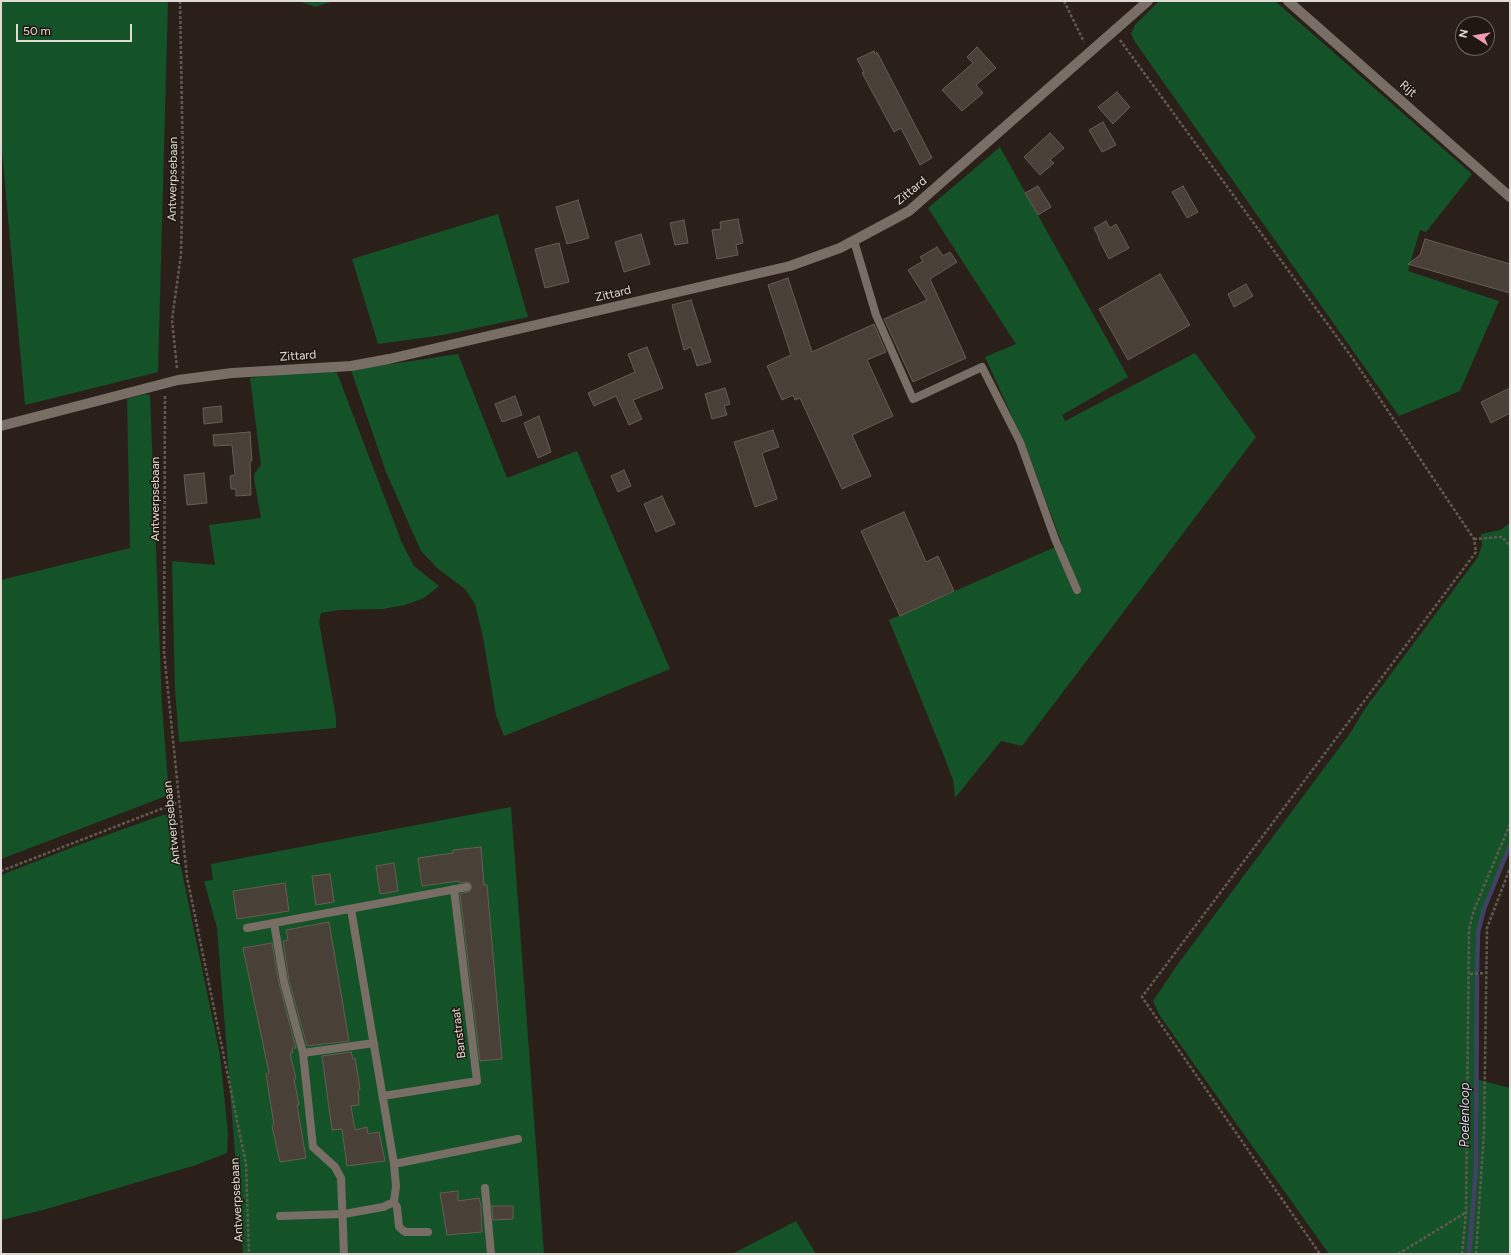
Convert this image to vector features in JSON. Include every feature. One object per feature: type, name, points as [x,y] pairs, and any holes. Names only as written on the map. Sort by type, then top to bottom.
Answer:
[{"type":"street","name":"Zittard","points":[[1,426],[178,380],[232,373],[351,366],[389,359],[790,266],[840,248],[908,212],[1148,1]]},
{"type":"street","name":"Rijt","points":[[1288,1],[1510,197]]},
{"type":"lane","points":[[854,241],[876,315],[913,399],[982,367],[1020,442],[1055,539],[1077,590]]},
{"type":"lane","points":[[247,928],[467,887]]},
{"type":"lane","name":"Banstraat","points":[[383,1096],[477,1081],[454,889]]},
{"type":"lane","points":[[351,909],[394,1164],[396,1186],[394,1202],[397,1207],[400,1227],[404,1232],[428,1232]]},
{"type":"lane","points":[[274,923],[284,982],[303,1053],[313,1147],[335,1167],[341,1178],[344,1214],[344,1254]]},
{"type":"lane","points":[[303,1053],[374,1044]]},
{"type":"lane","points":[[394,1164],[518,1139]]},
{"type":"lane","points":[[485,1188],[491,1254]]},
{"type":"lane","points":[[280,1216],[344,1214],[383,1207],[394,1202]]},
{"type":"path","name":"Antwerpsebaan","points":[[178,380],[172,320],[181,254],[183,106],[180,1]]},
{"type":"path","points":[[1064,1],[1089,52]]},
{"type":"path","points":[[1114,32],[1353,359],[1474,539],[1476,552],[1142,996],[1320,1254]]},
{"type":"path","name":"Antwerpsebaan","points":[[165,384],[164,652],[187,876],[246,1164],[249,1254]]},
{"type":"path","points":[[1474,539],[1502,537],[1510,546]]},
{"type":"path","points":[[1,871],[179,802]]},
{"type":"path","points":[[1462,1254],[1466,1212],[1470,929],[1474,910],[1510,824]]},
{"type":"path","points":[[1476,1254],[1484,1132],[1485,973],[1487,928],[1510,868]]},
{"type":"path","points":[[1470,974],[1485,973]]},
{"type":"path","points":[[1398,1254],[1466,1212]]},
{"type":"green space","points":[[1,1],[168,1],[158,372],[25,405],[1,140]]},
{"type":"green space","points":[[299,1],[334,1],[315,7]]},
{"type":"green space","points":[[1159,1],[1275,1],[1472,174],[1426,232],[1420,230],[1408,271],[1499,301],[1460,391],[1399,416],[1135,42],[1131,34],[1135,25]]},
{"type":"green space","points":[[1000,147],[1128,377],[1062,415],[1065,421],[1195,353],[1256,437],[1022,746],[1001,741],[955,798],[953,780],[889,620],[1062,544],[1026,447],[985,357],[1016,344],[928,208]]},
{"type":"green space","points":[[498,214],[528,317],[443,335],[378,344],[352,259]]},
{"type":"green space","points":[[458,354],[507,478],[577,451],[670,669],[504,736],[496,715],[483,637],[475,604],[465,589],[437,568],[421,551],[386,472],[351,370]]},
{"type":"green space","points":[[294,373],[337,373],[402,543],[414,566],[439,586],[424,598],[405,605],[383,609],[339,610],[321,613],[319,622],[336,718],[336,728],[179,742],[175,690],[172,561],[215,565],[209,525],[261,518],[254,479],[255,473],[261,465],[250,378]]},
{"type":"green space","points":[[145,394],[150,395],[162,706],[169,795],[1,859],[1,580],[130,548],[127,399]]},
{"type":"green space","points":[[1510,523],[1510,842],[1484,906],[1477,932],[1475,1079],[1510,1088],[1510,1254],[1329,1254],[1160,1016],[1153,1001],[1178,964],[1351,732],[1364,710],[1478,557],[1482,545],[1481,534],[1500,530]]},
{"type":"green space","points":[[511,807],[544,1254],[243,1254],[217,928],[204,881],[213,880],[211,864]]},
{"type":"green space","points":[[163,815],[167,815],[170,820],[174,834],[220,1055],[228,1133],[227,1153],[196,1165],[43,1210],[1,1220],[1,875]]},
{"type":"green space","points":[[796,1221],[816,1254],[732,1254]]},
{"type":"building","points":[[977,47],[996,68],[976,85],[983,93],[962,111],[942,90],[973,63],[967,57]]},
{"type":"building","points":[[874,51],[875,54],[877,52],[932,158],[920,165],[901,128],[894,132],[862,73],[864,72],[857,59]]},
{"type":"building","points":[[1117,92],[1130,107],[1113,124],[1098,107]]},
{"type":"building","points":[[1103,122],[1116,145],[1102,152],[1089,130]]},
{"type":"building","points":[[1050,133],[1064,148],[1050,160],[1054,163],[1040,175],[1024,157]]},
{"type":"building","points":[[1038,186],[1051,207],[1038,215],[1025,193]]},
{"type":"building","points":[[1183,186],[1198,212],[1187,218],[1172,192]]},
{"type":"building","points":[[578,200],[589,238],[567,244],[556,207]]},
{"type":"building","points":[[738,219],[743,243],[736,245],[738,255],[717,259],[712,230],[721,229],[720,222]]},
{"type":"building","points":[[684,220],[688,243],[675,245],[670,223]]},
{"type":"building","points":[[1106,221],[1110,228],[1116,224],[1129,248],[1109,259],[1094,228]]},
{"type":"building","points":[[641,234],[650,264],[624,272],[615,242]]},
{"type":"building","points":[[1425,239],[1510,264],[1510,293],[1408,264],[1420,255]]},
{"type":"building","points":[[559,243],[569,282],[545,288],[535,249]]},
{"type":"building","points":[[937,247],[943,256],[950,252],[957,262],[930,279],[966,358],[913,382],[884,319],[927,300],[908,270],[923,261],[920,257]]},
{"type":"building","points":[[1160,274],[1190,325],[1128,360],[1099,309]]},
{"type":"building","points":[[788,278],[812,352],[874,324],[886,352],[867,360],[893,416],[852,435],[871,476],[842,489],[800,398],[795,400],[793,395],[782,400],[767,366],[791,355],[768,285]]},
{"type":"building","points":[[1246,284],[1253,296],[1234,307],[1228,294]]},
{"type":"building","points":[[691,300],[711,362],[697,366],[691,347],[684,350],[672,305]]},
{"type":"building","points":[[647,347],[663,388],[633,400],[642,419],[629,425],[616,396],[594,406],[588,393],[635,372],[628,354]]},
{"type":"building","points":[[725,388],[730,404],[724,406],[727,415],[712,419],[705,394]]},
{"type":"building","points":[[1510,388],[1510,413],[1491,423],[1481,402]]},
{"type":"building","points":[[515,396],[522,415],[502,422],[495,404]]},
{"type":"building","points":[[221,406],[222,422],[204,424],[203,408]]},
{"type":"building","points":[[539,416],[551,452],[538,458],[524,423]]},
{"type":"building","points":[[773,430],[779,447],[762,453],[777,499],[755,507],[734,442]]},
{"type":"building","points":[[250,432],[252,461],[250,461],[251,495],[236,496],[236,489],[231,489],[230,476],[235,475],[232,445],[214,446],[213,435]]},
{"type":"building","points":[[624,470],[631,486],[618,492],[611,476]]},
{"type":"building","points":[[204,473],[207,503],[187,505],[184,475]]},
{"type":"building","points":[[662,496],[675,524],[656,532],[644,504]]},
{"type":"building","points":[[904,512],[926,562],[938,556],[954,591],[900,616],[861,531]]},
{"type":"building","points":[[481,847],[484,885],[487,885],[502,1059],[480,1061],[460,894],[470,891],[472,886],[469,882],[459,883],[459,881],[422,886],[418,858],[453,853],[453,850]]},
{"type":"building","points":[[394,863],[398,891],[380,894],[376,866]]},
{"type":"building","points":[[330,874],[334,902],[316,905],[312,876]]},
{"type":"building","points":[[285,883],[289,911],[237,919],[233,891]]},
{"type":"building","points":[[329,922],[349,1041],[307,1046],[289,981],[283,941],[288,940],[286,930]]},
{"type":"building","points":[[272,943],[279,983],[296,1048],[292,1048],[293,1053],[290,1053],[296,1079],[294,1079],[299,1105],[297,1105],[306,1158],[280,1162],[272,1126],[274,1125],[266,1074],[269,1073],[243,948]]},
{"type":"building","points":[[351,1052],[353,1059],[355,1058],[360,1089],[358,1090],[359,1105],[351,1106],[355,1130],[367,1127],[368,1134],[379,1132],[385,1161],[347,1166],[342,1129],[332,1130],[322,1056]]},
{"type":"building","points":[[458,1191],[458,1201],[479,1198],[481,1206],[482,1232],[447,1235],[440,1193]]},
{"type":"building","points":[[492,1206],[513,1206],[513,1219],[493,1220]]},
{"type":"waterway","name":"Poelenloop","points":[[1477,971],[1478,932],[1484,909],[1510,845]]},
{"type":"waterway","name":"Poelenloop","points":[[1469,1254],[1476,1168],[1477,976]]}]
